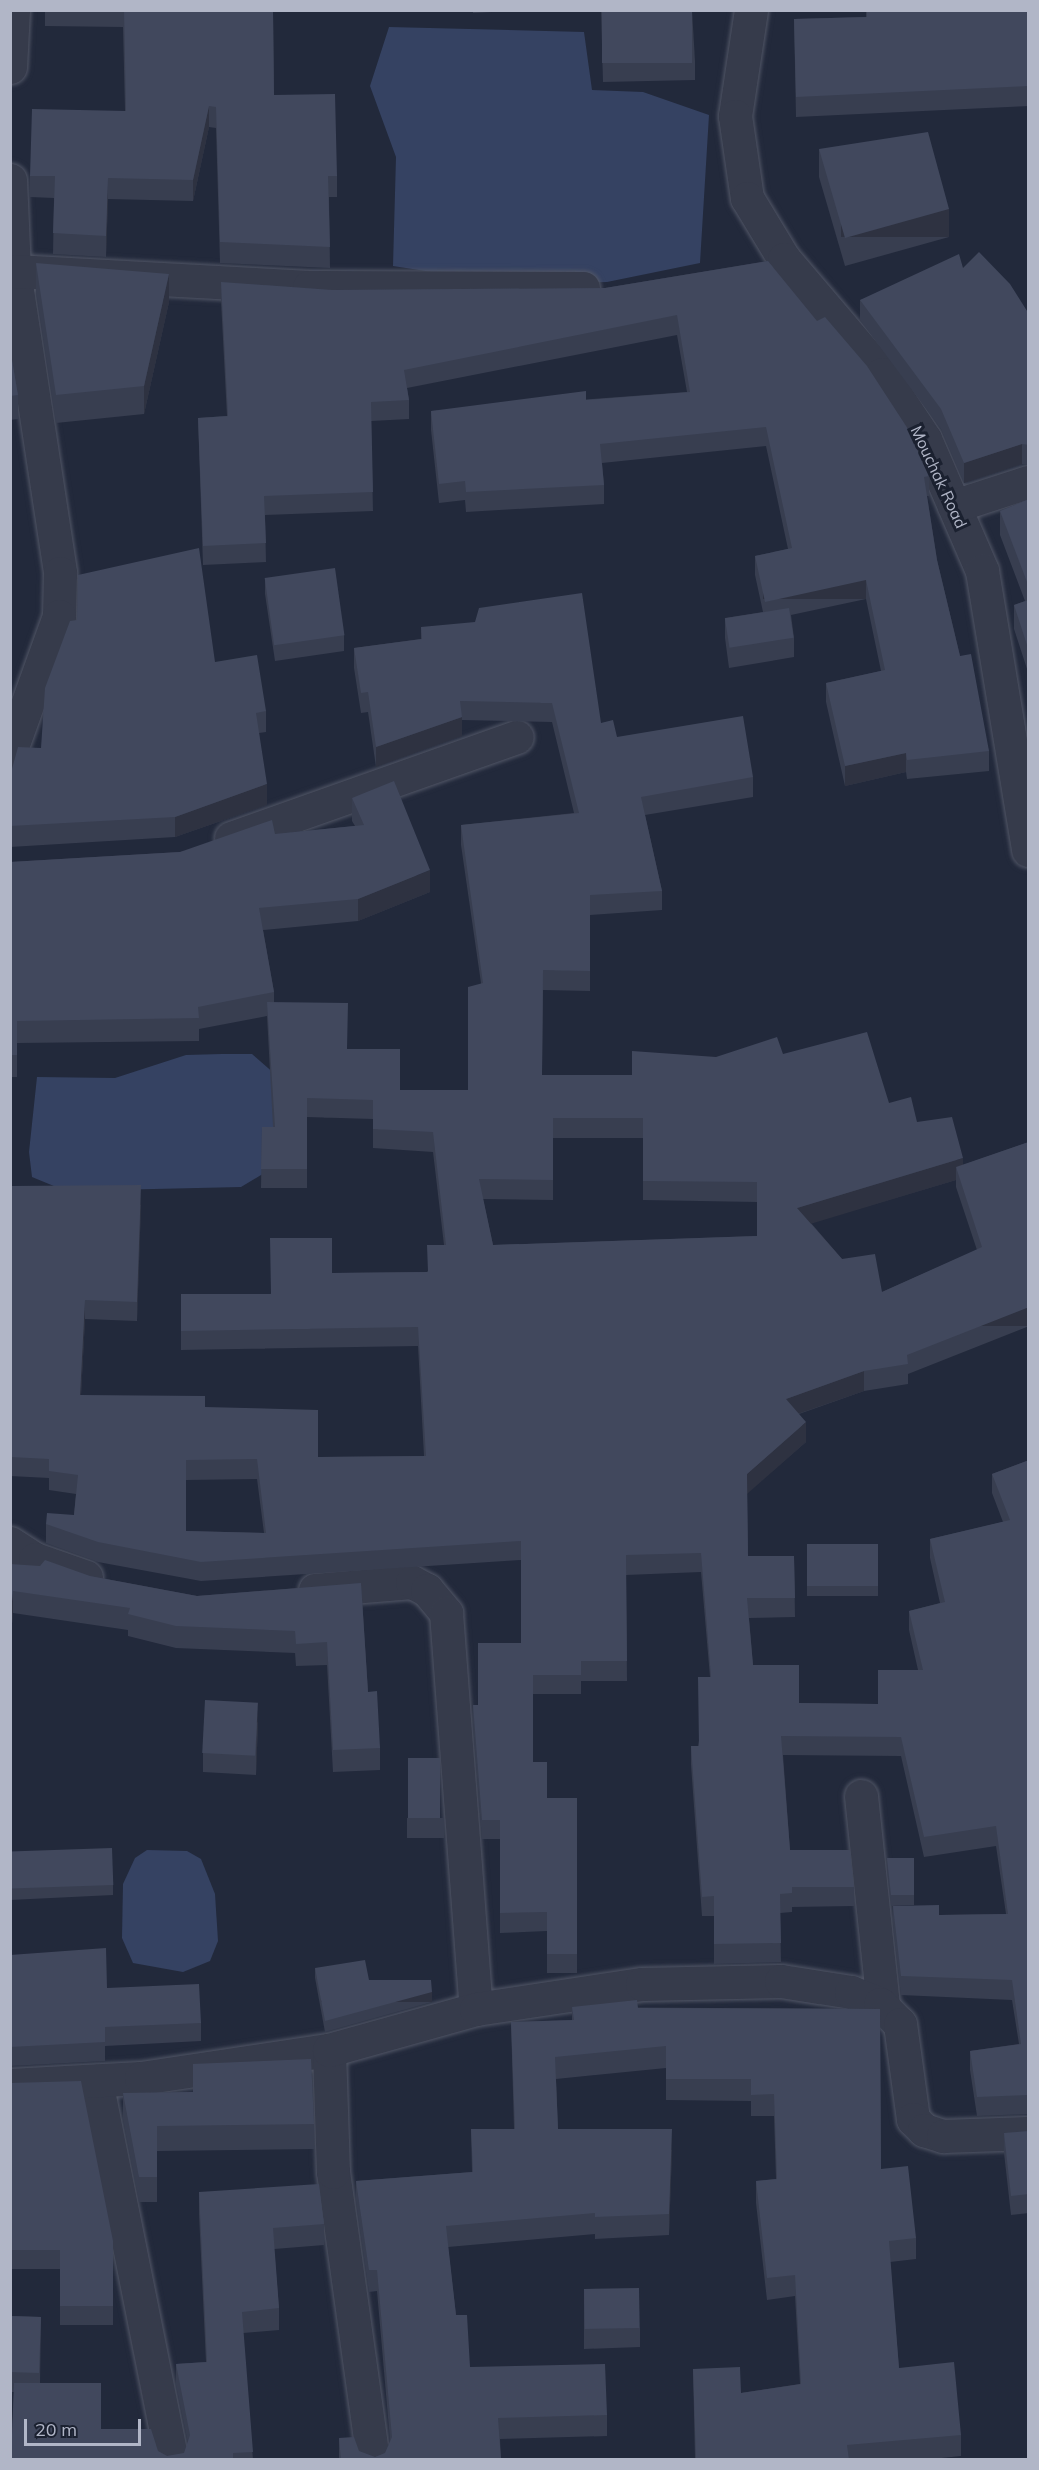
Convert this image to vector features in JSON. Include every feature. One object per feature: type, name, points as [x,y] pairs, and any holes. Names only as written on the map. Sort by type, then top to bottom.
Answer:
[{"type":"street","points":[[10,68],[13,10]]},
{"type":"street","name":"Mouchak Road","points":[[751,10],[735,116],[738,159],[747,198],[784,260],[882,374],[925,438],[982,571],[1029,850]]},
{"type":"street","points":[[10,752],[59,616],[60,573],[14,271],[11,181]]},
{"type":"street","points":[[750,265],[784,260]]},
{"type":"street","points":[[14,271],[309,288],[616,286]]},
{"type":"street","points":[[954,506],[1029,482]]},
{"type":"street","points":[[202,848],[517,737]]},
{"type":"street","points":[[10,1543],[35,1559],[114,1584]]},
{"type":"street","points":[[282,1593],[412,1582],[427,1590],[446,1613],[476,2009]]},
{"type":"street","points":[[861,1796],[883,2007]]},
{"type":"street","points":[[10,2085],[96,2081],[210,2071],[329,2050],[476,2009],[642,1984],[781,1982],[851,1992],[883,2007],[900,2024],[913,2120],[924,2130],[943,2136],[1029,2133]]},
{"type":"street","points":[[329,2050],[333,2172],[373,2460]]},
{"type":"street","points":[[96,2081],[172,2460]]},
{"type":"water","points":[[389,27],[584,32],[592,90],[643,92],[709,115],[700,263],[607,282],[516,285],[393,266],[396,157],[370,86]]},
{"type":"water","points":[[252,1054],[276,1075],[285,1104],[271,1169],[241,1187],[66,1191],[32,1177],[29,1152],[37,1077],[115,1078],[186,1055]]},
{"type":"water","points":[[147,1850],[187,1851],[201,1859],[215,1894],[218,1941],[210,1961],[183,1972],[133,1963],[122,1938],[123,1884],[135,1858]]},
{"type":"building","points":[[124,10],[273,10],[274,95],[335,94],[337,176],[328,176],[330,247],[220,242],[216,107],[209,106],[193,180],[108,178],[106,236],[53,233],[55,176],[30,176],[32,109],[126,111]]},
{"type":"building","points":[[602,10],[692,10],[692,63],[602,63]]},
{"type":"building","points":[[867,10],[1029,10],[1029,86],[796,97],[794,19],[867,17]]},
{"type":"building","points":[[928,132],[949,209],[845,238],[819,149]]},
{"type":"building","points":[[979,252],[1010,284],[1029,314],[1029,445],[1022,444],[964,463],[941,409],[860,300],[959,254],[963,268]]},
{"type":"building","points":[[768,261],[817,321],[825,317],[867,366],[908,429],[929,476],[924,477],[937,560],[960,656],[971,654],[989,751],[907,760],[906,753],[845,766],[826,683],[885,670],[866,580],[765,602],[755,556],[792,548],[766,427],[600,444],[604,485],[466,492],[465,481],[439,484],[431,411],[586,391],[586,400],[690,392],[677,315],[404,370],[409,400],[371,402],[373,492],[264,496],[266,543],[203,546],[198,418],[228,416],[221,282],[332,290],[605,288]]},
{"type":"building","points":[[36,263],[169,274],[144,386],[56,395]]},
{"type":"building","points":[[10,348],[18,395],[10,396]]},
{"type":"building","points":[[1029,499],[1029,587],[1000,511]]},
{"type":"building","points":[[199,548],[215,662],[257,655],[266,711],[256,713],[267,784],[175,817],[10,826],[10,776],[18,747],[41,748],[45,688],[70,621],[77,620],[78,575]]},
{"type":"building","points":[[335,568],[344,635],[274,645],[265,578]]},
{"type":"building","points":[[582,593],[601,723],[613,720],[617,737],[743,716],[753,777],[641,797],[662,891],[590,895],[590,971],[543,970],[542,1075],[632,1075],[632,1051],[716,1057],[777,1037],[783,1054],[867,1032],[889,1103],[911,1097],[917,1122],[952,1117],[963,1158],[797,1208],[842,1259],[875,1254],[882,1292],[982,1247],[956,1167],[1029,1142],[1029,1307],[907,1355],[908,1364],[864,1371],[786,1399],[806,1422],[747,1474],[748,1556],[794,1556],[795,1598],[747,1598],[753,1665],[799,1665],[799,1703],[878,1704],[878,1670],[923,1670],[909,1611],[945,1602],[930,1539],[1010,1520],[992,1474],[1029,1460],[1029,2095],[977,2097],[970,2051],[1021,2044],[1012,1980],[901,1976],[893,1906],[939,1905],[939,1915],[1008,1914],[996,1826],[924,1837],[901,1737],[781,1736],[790,1850],[850,1850],[854,1887],[792,1887],[792,1893],[780,1894],[781,1943],[714,1944],[714,1896],[702,1897],[691,1746],[699,1746],[698,1677],[711,1677],[701,1553],[626,1555],[627,1661],[581,1661],[581,1675],[533,1675],[533,1762],[547,1762],[547,1798],[577,1798],[577,1954],[547,1954],[547,1912],[500,1913],[500,1820],[482,1820],[473,1705],[478,1705],[478,1643],[521,1643],[521,1541],[201,1562],[98,1542],[46,1524],[47,1513],[74,1515],[78,1475],[49,1471],[49,1459],[10,1457],[10,1186],[141,1185],[137,1302],[85,1300],[80,1395],[205,1396],[205,1407],[318,1410],[318,1457],[426,1456],[418,1327],[181,1331],[181,1294],[271,1294],[270,1238],[332,1238],[332,1273],[428,1272],[427,1245],[446,1245],[433,1132],[373,1129],[373,1100],[307,1098],[307,1169],[261,1169],[262,1127],[275,1127],[267,1002],[348,1003],[347,1049],[400,1049],[400,1090],[468,1090],[468,987],[483,983],[461,825],[579,813],[552,703],[460,701],[462,717],[376,747],[368,692],[361,693],[354,648],[422,639],[421,627],[475,622],[479,608]],"holes":[[[553,1118],[643,1118],[643,1181],[757,1182],[757,1236],[493,1245],[479,1179],[553,1180]],[[257,1459],[266,1533],[186,1531],[186,1460]]]},
{"type":"building","points":[[1029,600],[1029,651],[1014,605]]},
{"type":"building","points":[[789,608],[794,638],[729,648],[725,618]]},
{"type":"building","points":[[394,781],[430,870],[358,899],[259,908],[274,992],[198,1007],[199,1018],[17,1021],[17,1055],[10,1055],[10,862],[180,852],[272,820],[275,834],[364,825],[352,798]]},
{"type":"building","points":[[807,1544],[878,1544],[878,1586],[807,1586]]},
{"type":"building","points":[[45,1560],[90,1576],[197,1596],[361,1583],[368,1692],[377,1691],[380,1748],[333,1750],[327,1642],[296,1644],[295,1631],[176,1626],[128,1614],[130,1608],[13,1591],[10,1623],[10,1564],[40,1566]]},
{"type":"building","points":[[205,1700],[258,1703],[255,1756],[202,1753]]},
{"type":"building","points":[[408,1758],[440,1758],[440,1818],[408,1818]]},
{"type":"building","points":[[112,1848],[113,1885],[11,1889],[10,1852]]},
{"type":"building","points":[[887,1858],[914,1858],[914,1895],[891,1895]]},
{"type":"building","points":[[106,1948],[107,1988],[199,1984],[201,2023],[105,2027],[105,2042],[10,2047],[10,1955]]},
{"type":"building","points":[[365,1960],[369,1980],[431,1980],[432,1992],[325,2021],[315,1968]]},
{"type":"building","points":[[637,2000],[638,2008],[880,2009],[881,2169],[908,2166],[916,2238],[889,2241],[899,2368],[954,2362],[961,2435],[847,2445],[849,2460],[696,2460],[693,2369],[740,2367],[741,2393],[801,2384],[795,2275],[767,2278],[756,2181],[777,2179],[774,2094],[751,2095],[751,2079],[666,2079],[666,2046],[555,2057],[558,2129],[672,2129],[669,2214],[595,2217],[595,2213],[446,2226],[456,2315],[467,2315],[470,2367],[605,2364],[607,2415],[498,2418],[501,2460],[341,2460],[339,2438],[354,2437],[359,2451],[375,2457],[385,2453],[392,2437],[377,2270],[369,2270],[356,2181],[473,2172],[471,2129],[515,2129],[511,2022],[574,2020],[572,2007]]},
{"type":"building","points":[[311,2059],[314,2124],[157,2126],[157,2177],[139,2177],[123,2093],[193,2092],[193,2064]]},
{"type":"building","points":[[81,2081],[113,2241],[113,2306],[60,2306],[60,2250],[10,2250],[10,2083]]},
{"type":"building","points":[[1029,2131],[1029,2194],[1011,2196],[1004,2133]]},
{"type":"building","points":[[319,2184],[324,2224],[273,2228],[279,2308],[242,2312],[253,2452],[233,2453],[233,2460],[11,2460],[14,2383],[101,2383],[101,2429],[151,2429],[158,2451],[167,2456],[184,2453],[190,2435],[176,2364],[207,2362],[199,2192]]},
{"type":"building","points":[[639,2288],[640,2328],[585,2329],[584,2289]]},
{"type":"building","points":[[10,2316],[41,2317],[39,2373],[10,2372]]}]
